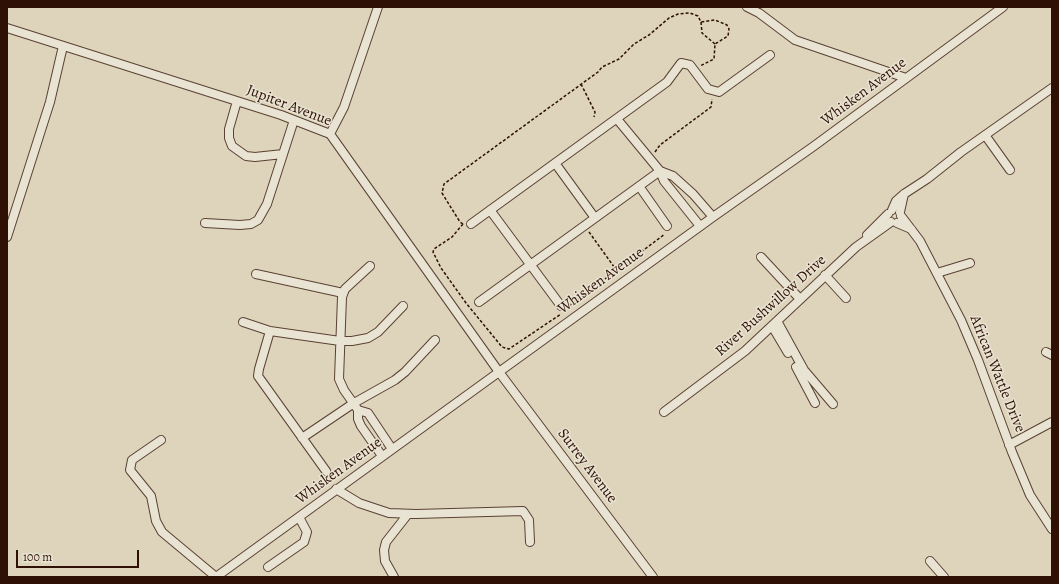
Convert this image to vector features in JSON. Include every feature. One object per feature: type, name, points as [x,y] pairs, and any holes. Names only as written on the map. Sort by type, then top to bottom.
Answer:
[{"type":"street","points":[[330,134],[344,107],[378,7]]},
{"type":"street","points":[[747,7],[759,13],[795,40],[906,78]]},
{"type":"street","name":"Whisken Avenue","points":[[216,577],[700,226],[814,146],[1003,7]]},
{"type":"street","name":"Jupiter Avenue","points":[[7,28],[237,101],[330,134],[499,372]]},
{"type":"street","points":[[7,237],[50,102],[64,46]]},
{"type":"street","points":[[471,224],[667,82],[681,63],[687,63],[695,69],[711,91],[722,90],[770,55]]},
{"type":"street","points":[[895,216],[904,194],[1052,88]]},
{"type":"street","points":[[237,101],[229,129],[229,138],[232,146],[246,156],[255,157],[284,154]]},
{"type":"street","points":[[617,119],[646,157],[660,172],[664,181],[700,226]]},
{"type":"street","points":[[205,223],[240,225],[251,224],[258,220],[267,204],[294,120]]},
{"type":"street","points":[[985,135],[1010,170]]},
{"type":"street","points":[[555,163],[595,218]]},
{"type":"street","points":[[660,172],[673,176],[694,194],[713,217]]},
{"type":"street","points":[[479,302],[660,172]]},
{"type":"street","points":[[639,186],[667,226]]},
{"type":"street","points":[[490,210],[564,309]]},
{"type":"street","name":"African Wattle Drive","points":[[895,216],[914,231],[937,273],[975,352],[1009,445],[1030,495],[1052,529]]},
{"type":"street","name":"River Bushwillow Drive","points":[[664,412],[745,351],[856,247],[895,216]]},
{"type":"street","points":[[761,257],[800,299]]},
{"type":"street","points":[[937,273],[970,264]]},
{"type":"street","points":[[370,266],[352,282],[343,293],[339,379],[344,390],[356,407],[358,419],[382,456]]},
{"type":"street","points":[[256,274],[343,293]]},
{"type":"street","points":[[825,275],[846,298]]},
{"type":"street","points":[[243,322],[270,331],[340,341],[368,338],[378,332],[403,306]]},
{"type":"street","points":[[775,324],[815,403]]},
{"type":"street","points":[[775,324],[804,370],[833,404]]},
{"type":"street","points":[[270,331],[258,369],[258,376],[326,471]]},
{"type":"street","points":[[302,438],[356,407],[395,380],[405,372],[435,340]]},
{"type":"street","name":"Surrey Avenue","points":[[499,372],[653,577]]},
{"type":"street","points":[[356,407],[368,413],[392,449]]},
{"type":"street","points":[[1009,445],[1052,422]]},
{"type":"street","points":[[369,437],[380,430]]},
{"type":"street","points":[[161,440],[132,460],[130,470],[151,496],[156,521],[162,532],[216,577]]},
{"type":"street","points":[[336,489],[359,503],[389,513],[408,514],[519,510],[526,514],[529,520],[530,542]]},
{"type":"street","points":[[394,577],[385,561],[384,550],[387,539],[408,514]]},
{"type":"street","points":[[268,567],[304,542],[307,532],[299,517]]},
{"type":"street","points":[[930,561],[944,577]]},
{"type":"path","points":[[667,226],[668,231],[664,235],[510,349],[502,347],[466,303],[435,258],[433,252],[434,249],[452,237],[463,224],[460,222],[442,193],[444,184],[598,72],[602,67],[619,59],[634,44],[674,15],[690,13],[698,16],[701,22],[702,33],[716,44]]},
{"type":"path","points":[[695,69],[714,59],[716,44],[728,36],[729,29],[727,25],[715,20],[701,22]]},
{"type":"path","points":[[581,84],[596,112],[594,117]]},
{"type":"path","points":[[646,157],[656,151],[660,145],[710,108],[711,91]]},
{"type":"path","points":[[585,226],[617,271]]}]
